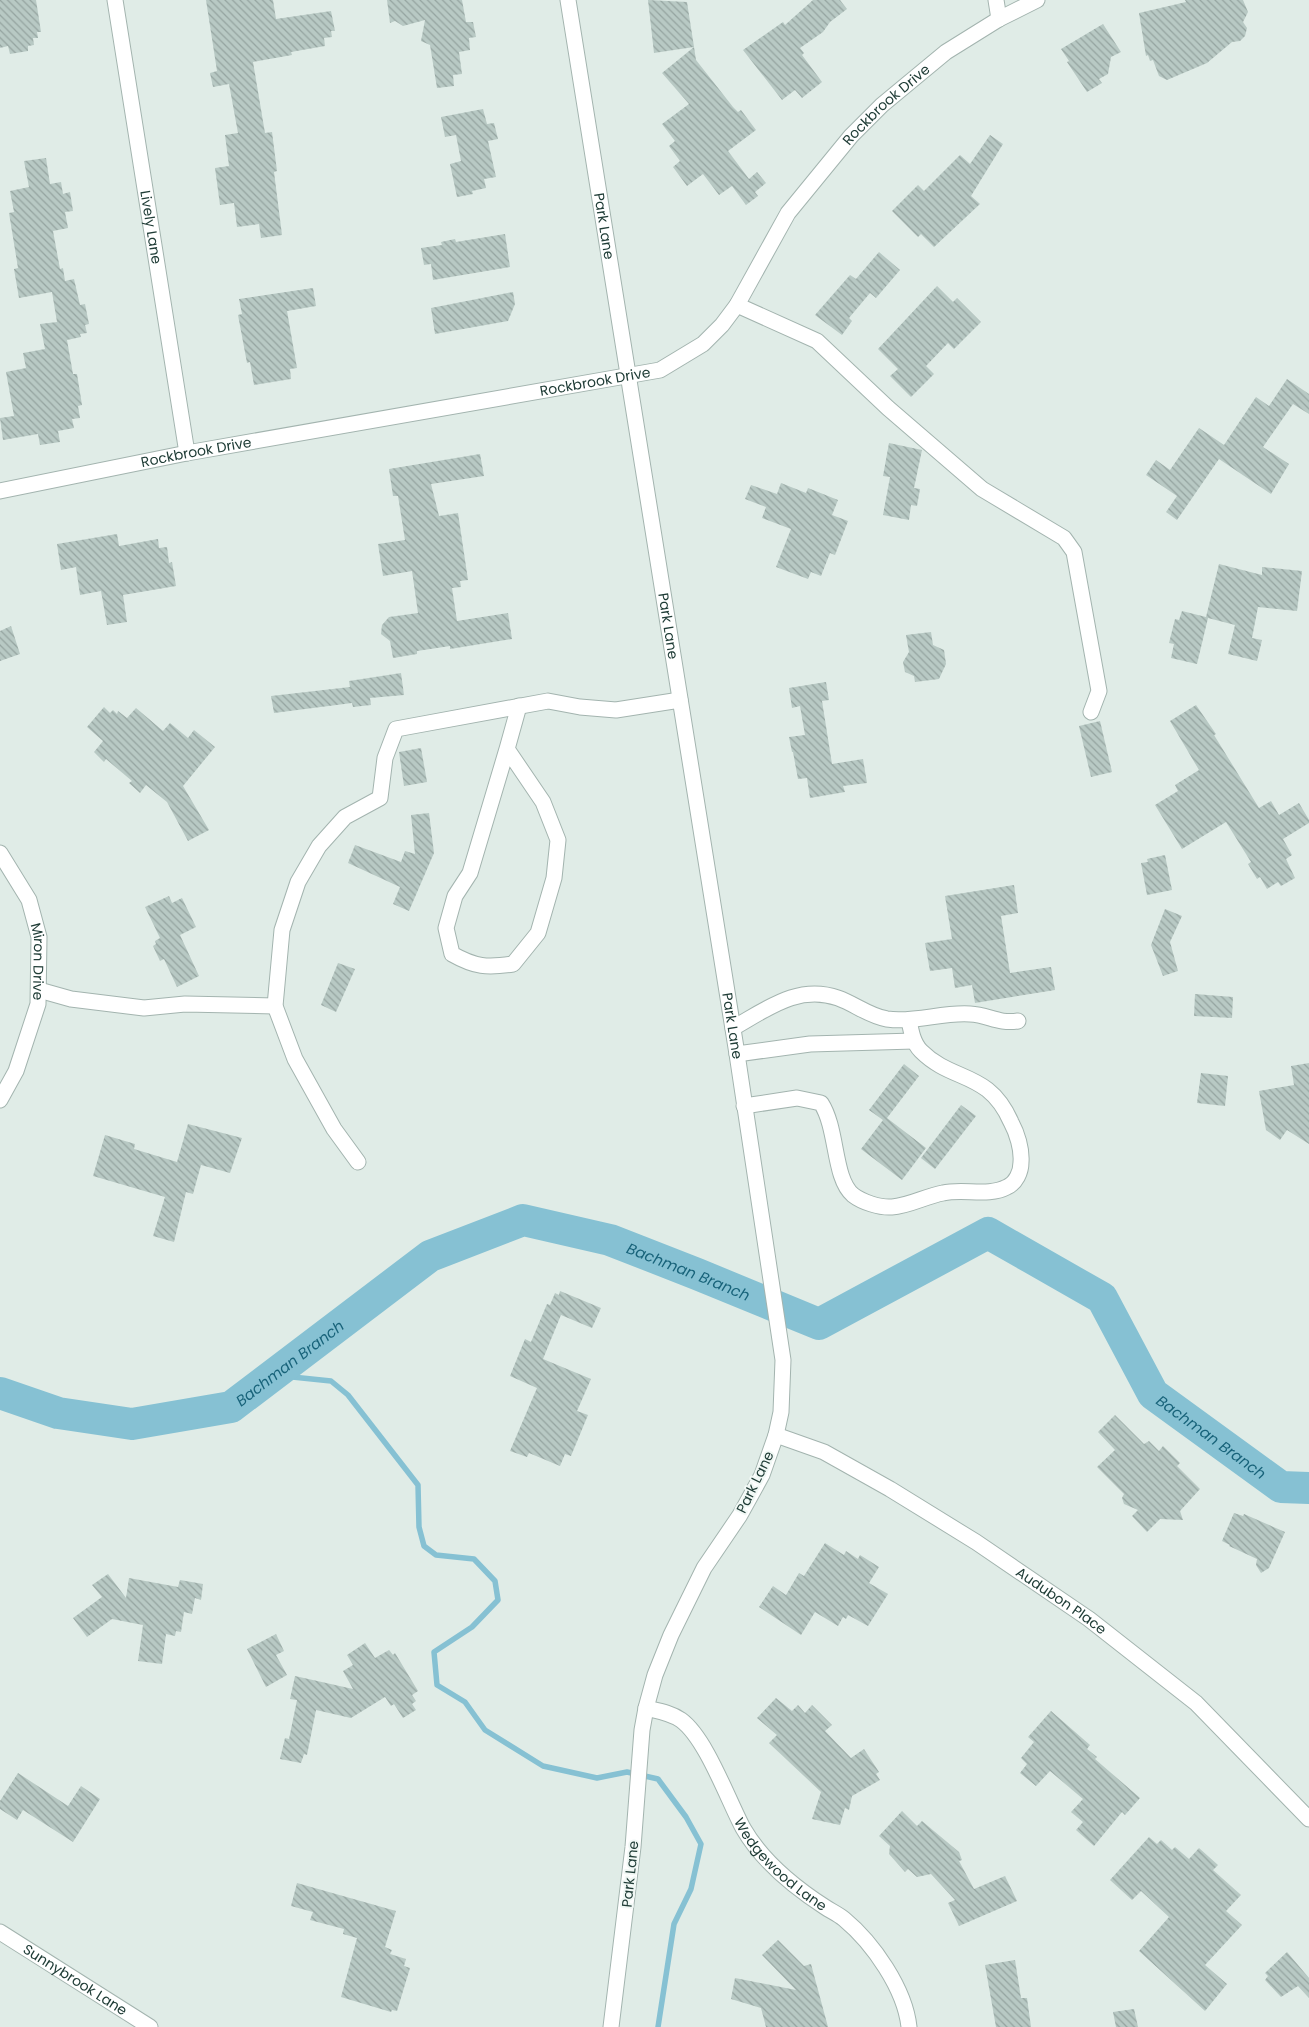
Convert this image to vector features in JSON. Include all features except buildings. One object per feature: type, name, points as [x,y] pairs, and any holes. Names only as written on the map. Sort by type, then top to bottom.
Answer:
[{"type":"street","name":"Lively Lane","points":[[115,0],[187,453]]},
{"type":"street","name":"Park Lane","points":[[568,0],[780,1331],[783,1389],[776,1435],[762,1475],[740,1515],[704,1568],[671,1635],[655,1675],[646,1708],[620,1962],[611,2027]]},
{"type":"street","points":[[996,0],[999,19]]},
{"type":"street","name":"Rockbrook Drive","points":[[0,491],[187,453],[660,370],[703,344],[737,305],[788,213],[851,136],[882,106],[946,52],[999,19],[1037,0]]},
{"type":"street","points":[[737,305],[818,341],[888,408],[982,489],[1064,538],[1074,552],[1099,691],[1091,712]]},
{"type":"street","points":[[358,1162],[334,1129],[295,1059],[275,1006],[282,930],[298,882],[319,846],[345,816],[380,798],[385,758],[396,729],[548,701],[580,707],[616,710],[680,700]]},
{"type":"street","points":[[507,749],[543,802],[558,840],[554,878],[538,933],[513,964],[492,967],[470,964],[452,954],[446,928],[455,896],[470,873],[519,706]]},
{"type":"street","name":"Miron Drive","points":[[0,853],[29,900],[39,937],[38,1004],[16,1071],[0,1100]]},
{"type":"street","points":[[39,990],[70,999],[144,1008],[185,1004],[275,1006]]},
{"type":"street","points":[[733,1028],[790,997],[810,992],[839,998],[874,1015],[888,1019],[909,1020],[970,1014],[1004,1024],[1018,1021]]},
{"type":"street","points":[[744,1106],[797,1098],[821,1103],[828,1115],[845,1187],[854,1196],[867,1202],[892,1208],[944,1192],[997,1190],[1007,1187],[1014,1182],[1022,1161],[1017,1133],[1005,1108],[994,1094],[982,1084],[939,1063],[921,1051],[914,1040],[909,1020]]},
{"type":"street","points":[[737,1054],[810,1044],[914,1040]]},
{"type":"street","name":"Audubon Place","points":[[776,1435],[824,1452],[890,1488],[976,1542],[1089,1618],[1196,1703],[1309,1819]]},
{"type":"street","name":"Wedgewood Lane","points":[[646,1708],[669,1713],[683,1721],[696,1736],[744,1831],[787,1880],[844,1919],[874,1950],[892,1980],[908,2013],[909,2027]]},
{"type":"street","name":"Sunnybrook Lane","points":[[0,1932],[150,2027]]},
{"type":"waterway","name":"Bachman Branch","points":[[0,1393],[58,1413],[132,1424],[231,1407],[430,1256],[523,1220],[610,1240],[819,1324],[988,1233],[1102,1298],[1153,1394],[1281,1487],[1309,1488]]},
{"type":"waterway","points":[[273,1375],[331,1381],[348,1395],[418,1485],[419,1527],[424,1546],[436,1555],[474,1559],[495,1581],[498,1600],[472,1627],[434,1652],[437,1685],[465,1702],[485,1730],[543,1766],[597,1778],[627,1772],[658,1779],[686,1817],[701,1844],[691,1889],[674,1924],[658,2027]]}]
